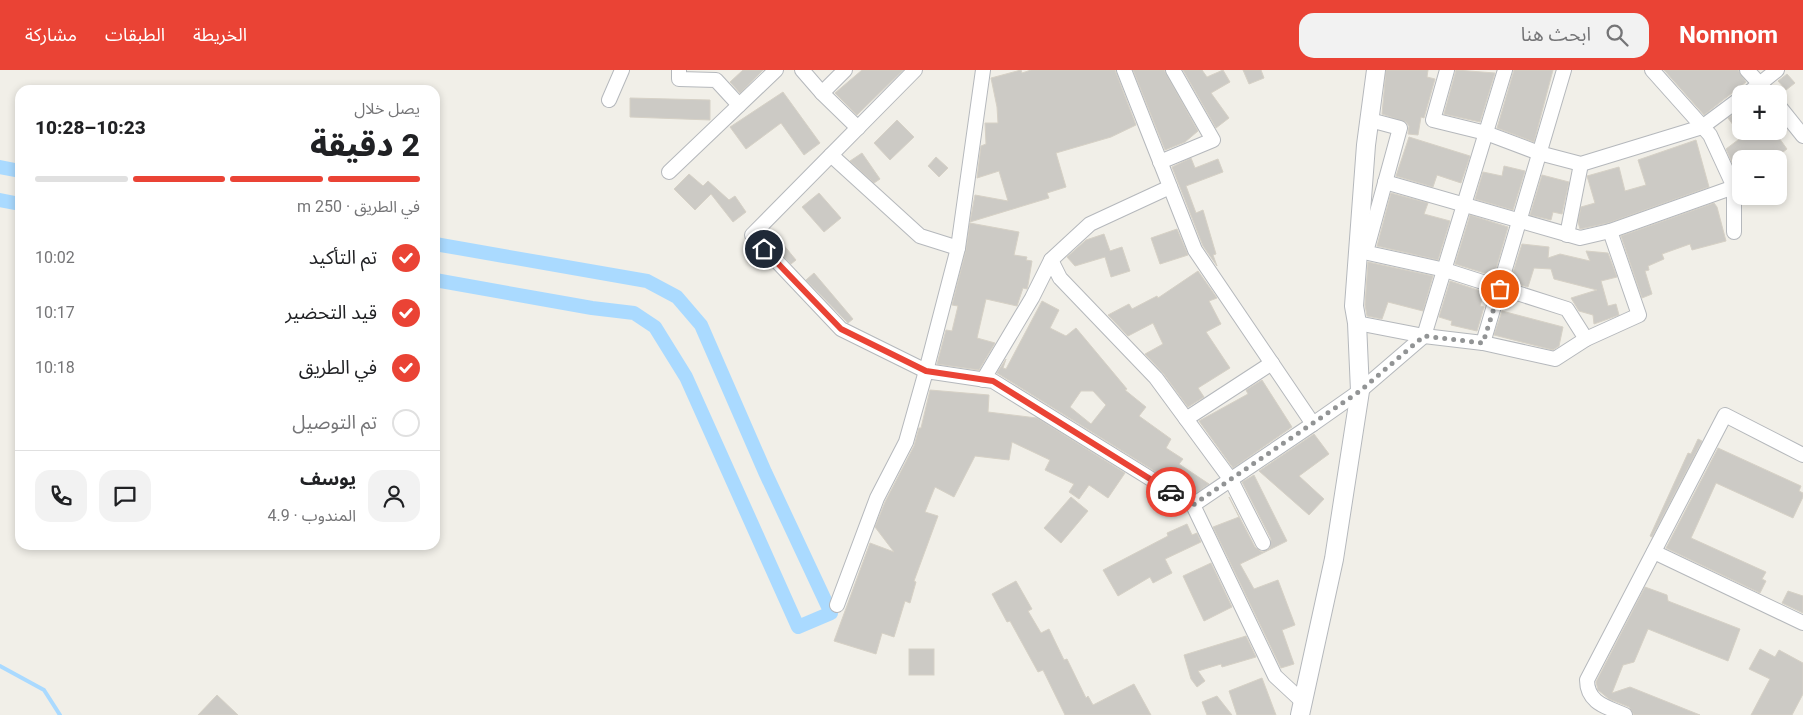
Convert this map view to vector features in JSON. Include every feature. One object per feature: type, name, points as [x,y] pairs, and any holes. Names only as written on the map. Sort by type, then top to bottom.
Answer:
[{"type":"street","points":[[609,100],[622,70]]},
{"type":"street","points":[[679,70],[679,79],[721,75],[739,105]]},
{"type":"street","points":[[669,172],[776,70]]},
{"type":"street","points":[[802,70],[822,93],[858,128]]},
{"type":"street","points":[[822,93],[845,70]]},
{"type":"street","points":[[915,70],[752,235],[841,329],[926,371],[993,381],[1193,505],[1276,676],[1302,709]]},
{"type":"street","points":[[837,604],[877,498],[906,442],[926,371],[958,248],[983,70]]},
{"type":"street","points":[[1124,70],[1195,250],[1313,424]]},
{"type":"street","points":[[1160,162],[1213,140],[1173,70]]},
{"type":"street","points":[[1302,709],[1334,559],[1360,391],[1357,323],[1354,306],[1362,252],[1370,120],[1376,70]]},
{"type":"street","points":[[1447,70],[1433,120],[1486,133],[1538,153],[1580,164],[1702,127],[1732,105]]},
{"type":"street","points":[[1193,505],[1360,391],[1424,336],[1505,70]]},
{"type":"street","points":[[1483,343],[1564,70]]},
{"type":"street","points":[[1652,70],[1710,135],[1732,183]]},
{"type":"street","points":[[1748,70],[1761,85]]},
{"type":"street","points":[[1768,85],[1777,70]]},
{"type":"street","points":[[1787,116],[1803,136]]},
{"type":"street","points":[[1362,252],[1400,128],[1370,120]]},
{"type":"street","points":[[831,155],[920,236],[958,248]]},
{"type":"street","points":[[1567,235],[1580,164]]},
{"type":"street","points":[[1385,182],[1580,238],[1610,231],[1732,188]]},
{"type":"street","points":[[983,380],[1032,298],[1051,260],[1090,224],[1170,187]]},
{"type":"street","points":[[1734,205],[1734,232]]},
{"type":"street","points":[[1357,323],[1424,336],[1483,343],[1555,359],[1586,340],[1639,315],[1610,231]]},
{"type":"street","points":[[1362,252],[1444,270],[1567,309],[1586,340]]},
{"type":"street","points":[[1051,260],[1060,278],[1156,378],[1231,480],[1263,543]]},
{"type":"street","points":[[1186,419],[1272,362]]},
{"type":"street","points":[[1625,715],[1594,701],[1589,695],[1587,680],[1725,415],[1803,455]]},
{"type":"street","points":[[1654,552],[1803,623]]},
{"type":"building","points":[[743,70],[763,70],[740,93],[730,82]]},
{"type":"building","points":[[862,70],[903,70],[857,115],[835,93]]},
{"type":"building","points":[[1021,70],[1022,73],[1031,70],[1115,70],[1136,125],[1111,137],[1056,153],[1066,187],[1047,193],[1049,198],[970,222],[975,195],[1008,201],[999,171],[977,178],[981,146],[986,144],[985,123],[998,123],[991,78]]},
{"type":"building","points":[[1133,70],[1164,70],[1198,131],[1185,142],[1165,150]]},
{"type":"building","points":[[1183,70],[1202,70],[1207,77],[1223,70],[1230,82],[1211,93],[1229,118],[1216,128]]},
{"type":"building","points":[[1243,70],[1261,70],[1264,78],[1249,84]]},
{"type":"building","points":[[1386,70],[1428,70],[1427,77],[1435,79],[1424,118],[1421,117],[1418,135],[1408,134],[1409,126],[1406,122],[1382,114]]},
{"type":"building","points":[[1456,70],[1495,73],[1480,122],[1444,114]]},
{"type":"building","points":[[1514,70],[1553,70],[1534,142],[1497,128]]},
{"type":"building","points":[[1664,70],[1738,70],[1746,82],[1742,85],[1732,85],[1732,93],[1704,115]]},
{"type":"building","points":[[1787,74],[1795,83],[1787,89],[1787,85],[1782,85],[1778,81]]},
{"type":"building","points":[[783,92],[820,143],[804,155],[781,123],[746,149],[730,127]]},
{"type":"building","points":[[630,98],[710,100],[710,120],[630,117]]},
{"type":"building","points":[[1732,115],[1732,123],[1728,118]]},
{"type":"building","points":[[897,120],[914,137],[890,160],[874,143]]},
{"type":"building","points":[[1409,137],[1470,156],[1461,183],[1437,175],[1433,187],[1396,176]]},
{"type":"building","points":[[1696,140],[1709,187],[1608,223],[1580,229],[1578,222],[1581,207],[1595,203],[1587,176],[1619,167],[1625,191],[1646,185],[1638,160]]},
{"type":"building","points":[[1738,140],[1780,140],[1787,149],[1732,150],[1732,162],[1726,149]]},
{"type":"building","points":[[862,153],[880,179],[874,183],[850,161]]},
{"type":"building","points":[[936,157],[948,168],[939,177],[928,166]]},
{"type":"building","points":[[1191,158],[1195,168],[1218,159],[1223,172],[1186,186],[1196,213],[1203,210],[1216,254],[1213,255],[1217,266],[1203,246],[1172,167]]},
{"type":"building","points":[[1504,166],[1525,171],[1513,210],[1475,199],[1483,172],[1502,176]]},
{"type":"building","points":[[689,174],[703,186],[708,181],[729,200],[735,196],[746,212],[733,222],[711,194],[695,210],[674,189]]},
{"type":"building","points":[[1542,175],[1569,182],[1562,214],[1553,212],[1551,220],[1530,215]]},
{"type":"building","points":[[819,193],[841,218],[824,232],[802,207]]},
{"type":"building","points":[[1391,193],[1428,203],[1424,214],[1450,221],[1438,260],[1377,246]]},
{"type":"building","points":[[1714,203],[1717,207],[1726,241],[1692,250],[1690,244],[1662,254],[1664,259],[1648,266],[1649,270],[1645,271],[1652,294],[1642,298],[1621,236]]},
{"type":"building","points":[[1470,215],[1508,227],[1494,276],[1455,264]]},
{"type":"building","points":[[970,223],[1019,232],[1014,255],[1027,257],[1026,260],[1032,261],[1027,289],[1023,288],[1017,306],[986,299],[977,338],[995,343],[979,370],[937,364],[946,330],[952,331],[958,306],[952,305],[966,250]]},
{"type":"building","points":[[1177,229],[1188,255],[1160,264],[1151,238]]},
{"type":"building","points":[[773,232],[796,260],[791,264],[766,238]]},
{"type":"building","points":[[1104,234],[1110,251],[1122,247],[1130,271],[1111,277],[1105,257],[1075,266],[1067,257],[1086,240]]},
{"type":"building","points":[[1522,244],[1549,247],[1548,258],[1560,254],[1590,261],[1586,251],[1608,253],[1617,277],[1601,281],[1608,306],[1616,304],[1619,315],[1594,324],[1593,315],[1579,311],[1571,298],[1597,290],[1554,279],[1551,269],[1534,268],[1528,287],[1510,282]]},
{"type":"building","points":[[1368,262],[1433,276],[1423,311],[1388,302],[1382,319],[1367,316],[1365,305]]},
{"type":"building","points":[[1198,271],[1217,298],[1209,301],[1221,324],[1206,332],[1230,368],[1198,388],[1204,397],[1188,407],[1163,373],[1145,354],[1163,344],[1153,323],[1128,336],[1108,315],[1129,304],[1132,309],[1157,296],[1158,298]]},
{"type":"building","points":[[814,273],[853,319],[848,323],[806,280]]},
{"type":"building","points":[[1450,281],[1484,292],[1480,306],[1484,307],[1477,331],[1451,325],[1452,321],[1439,317]]},
{"type":"building","points":[[1042,301],[1059,310],[1050,328],[1066,336],[1076,328],[1127,389],[1125,390],[1146,407],[1139,416],[1171,439],[1166,448],[1183,459],[1179,464],[1209,484],[1193,495],[997,373],[1006,359],[1003,368],[1006,369]],"holes":[[[1081,391],[1093,391],[1106,405],[1091,424],[1070,407]]]},
{"type":"building","points":[[1502,311],[1563,327],[1559,346],[1553,350],[1494,335]]},
{"type":"building","points":[[1262,380],[1292,427],[1233,468],[1199,421],[1248,394],[1246,390]]},
{"type":"building","points":[[930,390],[989,395],[988,412],[1037,418],[1125,473],[1108,498],[1089,485],[1079,499],[1069,492],[1074,484],[1045,470],[1050,460],[1012,442],[1009,460],[975,456],[954,497],[935,487],[925,512],[938,516],[914,581],[916,582],[910,603],[905,601],[894,637],[882,633],[876,654],[834,641],[870,543],[894,552],[875,527],[885,502],[914,446],[919,428],[921,428]]},
{"type":"building","points":[[1314,434],[1329,454],[1299,476],[1324,499],[1309,515],[1259,471]]},
{"type":"building","points":[[1698,439],[1702,441],[1652,537],[1650,536],[1688,453],[1691,454]]},
{"type":"building","points":[[1718,448],[1801,486],[1799,491],[1803,493],[1803,497],[1793,518],[1716,483],[1691,538],[1766,572],[1762,579],[1766,581],[1760,593],[1666,548]]},
{"type":"building","points":[[1254,475],[1287,541],[1240,564],[1254,589],[1278,580],[1295,625],[1282,630],[1294,664],[1281,668],[1213,527],[1239,517],[1229,497],[1255,547],[1262,552],[1270,548],[1271,539],[1242,482]]},
{"type":"building","points":[[1071,497],[1088,511],[1061,543],[1044,528]]},
{"type":"building","points":[[1187,524],[1192,535],[1197,533],[1201,542],[1165,559],[1172,573],[1153,583],[1150,577],[1118,596],[1103,570],[1168,536],[1167,533]]},
{"type":"building","points":[[1211,563],[1232,607],[1204,621],[1183,576]]},
{"type":"building","points":[[1016,581],[1032,609],[1028,611],[1041,633],[1049,629],[1064,660],[1067,659],[1086,698],[1088,696],[1093,705],[1134,684],[1151,715],[1065,715],[1043,670],[1038,672],[1010,621],[1007,622],[992,594]]},
{"type":"building","points":[[1645,587],[1667,595],[1668,601],[1740,629],[1728,661],[1648,629],[1634,662],[1623,665],[1612,693],[1630,687],[1700,715],[1634,715],[1629,707],[1609,699],[1598,690],[1596,682]]},
{"type":"building","points":[[1788,591],[1803,596],[1803,613],[1782,603]]},
{"type":"building","points":[[1246,636],[1256,657],[1222,667],[1221,664],[1198,671],[1205,681],[1197,687],[1191,679],[1184,655]]},
{"type":"building","points":[[909,649],[934,649],[934,675],[909,675]]},
{"type":"building","points":[[1760,649],[1775,657],[1779,650],[1803,663],[1803,694],[1792,715],[1751,715],[1770,679],[1749,669]]},
{"type":"building","points":[[1262,678],[1276,715],[1237,715],[1229,691]]},
{"type":"building","points":[[217,695],[238,715],[198,715]]},
{"type":"building","points":[[1217,696],[1232,715],[1207,715],[1202,702]]},
{"type":"waterway","points":[[0,167],[15,170]]},
{"type":"waterway","points":[[0,200],[15,203]]},
{"type":"waterway","points":[[440,245],[647,281],[677,297],[701,325],[765,472],[831,613],[798,627],[686,377],[655,327],[634,313],[592,308],[440,281]]},
{"type":"waterway","points":[[0,666],[44,690],[60,715]]},
{"type":"way so far","points":[[1171,492],[1193,505],[1360,391],[1424,336],[1483,343],[1500,289]]},
{"type":"route","points":[[764,249],[841,329],[926,371],[993,381],[1171,492]]}]
